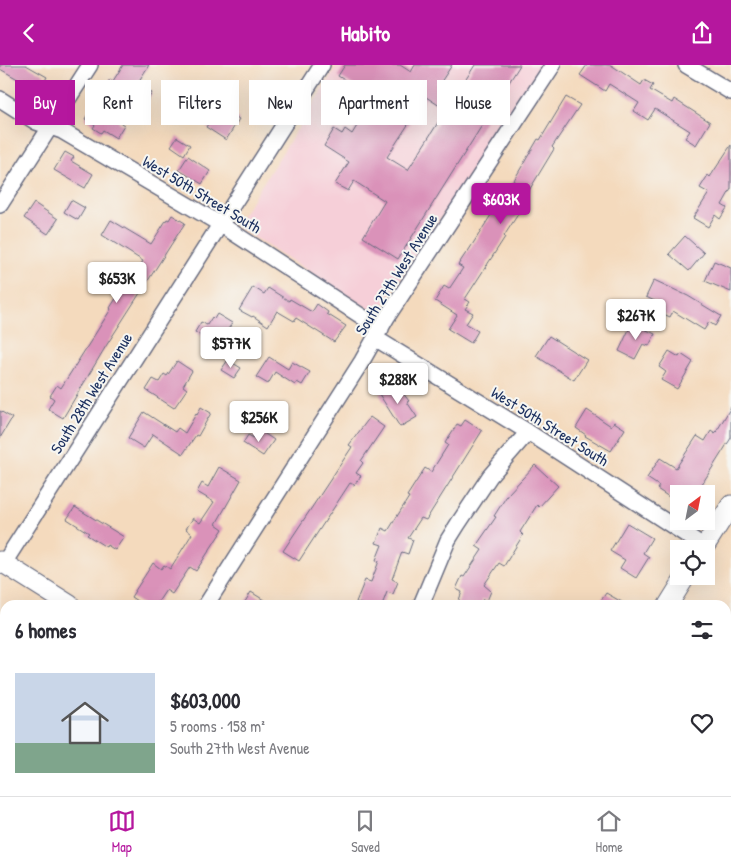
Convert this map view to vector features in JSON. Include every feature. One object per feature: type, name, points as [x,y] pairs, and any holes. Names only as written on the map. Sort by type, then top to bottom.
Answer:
[{"type":"street","points":[[0,205],[90,65]]},
{"type":"street","name":"South 28th West Avenue","points":[[2,562],[322,65]]},
{"type":"street","name":"South 27th West Avenue","points":[[209,600],[378,333],[553,65]]},
{"type":"street","points":[[686,65],[731,92]]},
{"type":"street","name":"West 50th Street South","points":[[0,99],[36,122],[62,131],[220,224],[378,333],[692,540]]},
{"type":"street","points":[[424,600],[448,540],[490,476],[528,433]]},
{"type":"street","points":[[709,540],[731,505]]},
{"type":"street","points":[[2,562],[62,600]]},
{"type":"street","points":[[671,600],[680,585]]},
{"type":"shaded area","points":[[338,65],[542,65],[510,113],[510,80],[437,80],[437,125],[502,125],[377,314],[238,227],[242,216],[300,125],[311,125],[311,107],[321,92],[321,125],[427,125],[427,80],[328,80]]},
{"type":"building","points":[[0,65],[26,65],[47,77],[45,80],[20,80],[0,69]]},
{"type":"building","points":[[123,65],[149,65],[140,80],[114,80]]},
{"type":"building","points":[[345,65],[400,65],[411,72],[415,65],[452,65],[442,80],[437,80],[437,104],[427,98],[427,80],[345,80],[338,76]]},
{"type":"building","points":[[475,65],[520,65],[510,81],[465,80]]},
{"type":"building","points":[[587,65],[611,65],[641,85],[644,80],[653,85],[650,90],[672,103],[674,99],[710,122],[696,145],[685,138],[690,131],[655,109],[648,120],[634,111],[639,103],[609,84],[605,91],[580,75]]},
{"type":"building","points":[[566,97],[580,105],[552,147],[554,149],[519,207],[522,208],[505,237],[465,299],[470,302],[465,309],[473,313],[466,324],[478,331],[471,343],[448,329],[457,315],[435,301],[444,286],[449,289],[463,268],[458,265],[504,197],[538,139],[540,140]]},
{"type":"building","points":[[437,124],[482,125],[398,259],[363,237],[385,201],[354,181],[348,191],[335,184],[349,162],[324,146],[334,129],[342,134],[345,129],[352,134],[358,125],[408,125],[387,157],[408,170]]},
{"type":"building","points":[[95,125],[124,125],[116,138],[103,130],[101,133],[93,128]]},
{"type":"building","points":[[207,125],[235,125],[226,140],[206,127]]},
{"type":"building","points":[[177,137],[190,145],[184,155],[171,146]]},
{"type":"building","points":[[731,145],[731,189],[722,205],[727,208],[720,219],[715,215],[708,227],[693,218],[709,193],[700,188],[708,175],[710,177]]},
{"type":"building","points":[[65,152],[74,157],[71,161],[93,174],[85,188],[54,170]]},
{"type":"building","points":[[188,156],[210,171],[202,184],[179,170]]},
{"type":"building","points":[[71,200],[85,208],[78,220],[64,212]]},
{"type":"building","points":[[34,203],[58,219],[48,234],[24,218]]},
{"type":"building","points":[[172,215],[185,223],[106,346],[63,418],[48,409],[54,399],[50,396],[57,385],[61,388],[120,292],[124,289],[126,290],[143,261],[102,235],[111,220],[151,244],[167,219],[169,220]]},
{"type":"building","points":[[685,236],[704,253],[689,271],[669,254]]},
{"type":"building","points":[[714,261],[731,268],[731,292],[705,281]]},
{"type":"building","points":[[654,280],[688,296],[721,316],[715,326],[709,322],[704,330],[673,311],[670,317],[657,311],[661,304],[646,297]]},
{"type":"building","points":[[253,287],[264,294],[268,288],[312,312],[317,304],[328,312],[327,314],[346,326],[334,342],[296,318],[294,321],[277,311],[268,326],[253,316],[239,310]]},
{"type":"building","points":[[217,314],[232,323],[218,346],[195,332],[201,322],[207,325],[212,317],[214,319]]},
{"type":"building","points":[[632,323],[655,334],[649,346],[643,344],[635,359],[619,351]]},
{"type":"building","points":[[549,336],[587,360],[574,380],[536,356]]},
{"type":"building","points":[[669,351],[679,357],[681,354],[693,362],[677,389],[661,380],[666,372],[659,367]]},
{"type":"building","points":[[269,357],[288,369],[292,362],[310,372],[302,385],[297,382],[295,385],[275,372],[268,384],[256,377]]},
{"type":"building","points":[[228,360],[241,368],[234,378],[221,370]]},
{"type":"building","points":[[177,361],[192,371],[183,386],[187,389],[174,408],[146,390],[153,379],[159,382],[164,374],[167,376]]},
{"type":"building","points":[[396,384],[409,401],[407,402],[417,417],[400,427],[379,394]]},
{"type":"building","points":[[201,407],[211,413],[198,436],[196,435],[183,454],[153,434],[144,448],[128,438],[144,412],[175,432],[178,428],[185,433]]},
{"type":"building","points":[[731,407],[731,438],[703,485],[670,485],[670,498],[657,489],[659,486],[647,478],[660,458],[676,468],[697,436],[705,441],[711,431],[715,434]]},
{"type":"building","points":[[587,410],[611,426],[614,422],[625,429],[611,451],[585,436],[576,428]]},
{"type":"building","points":[[0,411],[12,418],[0,438]]},
{"type":"building","points":[[370,417],[384,427],[361,461],[363,463],[356,473],[361,476],[354,485],[350,483],[299,561],[283,551],[352,447],[349,445]]},
{"type":"building","points":[[465,420],[482,431],[426,520],[421,518],[408,538],[413,540],[408,554],[402,552],[392,579],[398,582],[393,594],[387,592],[384,600],[357,600],[365,580],[371,582],[379,561],[376,560],[382,545],[376,543],[382,528],[388,531],[425,468],[431,472],[448,445],[445,443],[457,424],[461,426]]},
{"type":"building","points":[[259,430],[274,440],[263,456],[243,443],[248,435],[254,438]]},
{"type":"building","points":[[535,465],[558,486],[539,507],[537,505],[520,532],[523,535],[504,566],[499,563],[484,585],[491,591],[487,600],[459,600],[462,592],[456,589],[462,576],[464,577],[482,550],[476,546],[496,517],[494,516],[508,494]]},
{"type":"building","points":[[219,467],[241,480],[216,524],[223,529],[196,571],[190,567],[172,594],[166,590],[159,600],[136,600],[131,597],[153,563],[161,569],[164,565],[170,569],[192,534],[186,529],[193,518],[200,523],[214,502],[197,492],[202,483],[208,487]]},
{"type":"building","points":[[75,507],[124,537],[115,550],[107,545],[106,547],[87,535],[89,533],[67,519]]},
{"type":"building","points":[[627,523],[652,538],[643,553],[649,557],[636,578],[620,568],[625,560],[610,551]]},
{"type":"building","points":[[251,592],[264,600],[246,600]]},
{"type":"building","points":[[606,593],[618,600],[601,600]]}]
